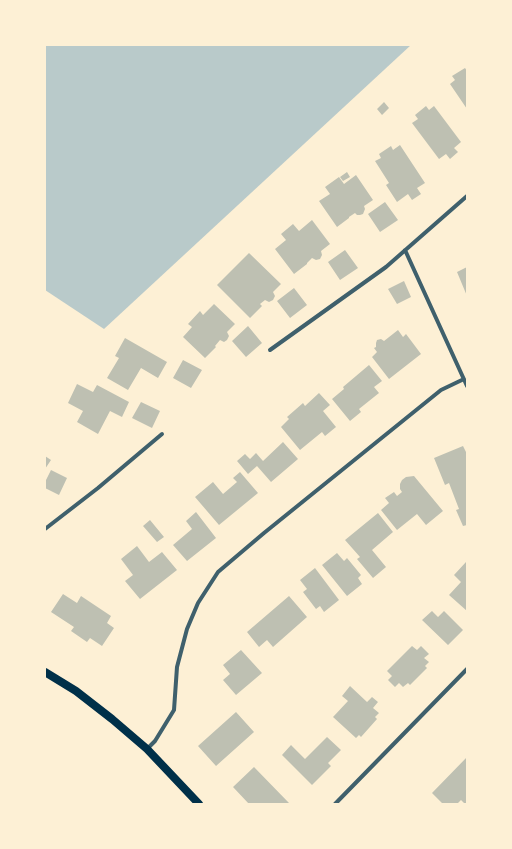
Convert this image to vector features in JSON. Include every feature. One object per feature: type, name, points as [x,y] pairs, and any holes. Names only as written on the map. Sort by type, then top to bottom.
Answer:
[{"type":"main road","points":[[45,672],[76,691],[112,719],[147,749],[199,804]]},
{"type":"street","points":[[270,350],[386,267],[467,196]]},
{"type":"street","points":[[405,250],[467,386]]},
{"type":"street","points":[[147,749],[154,741],[174,710],[177,667],[187,629],[198,603],[218,572],[441,390],[464,379]]},
{"type":"street","points":[[45,529],[98,488],[162,434]]},
{"type":"street","points":[[335,804],[467,669]]},
{"type":"shaded area","points":[[45,45],[411,45],[104,329],[45,290]]},
{"type":"building","points":[[465,68],[467,71],[467,109],[450,84],[455,80],[452,76]]},
{"type":"building","points":[[384,102],[389,108],[382,115],[377,109]]},
{"type":"building","points":[[426,106],[429,110],[434,106],[461,142],[454,148],[458,152],[450,159],[446,154],[439,159],[412,123],[418,119],[415,115]]},
{"type":"building","points":[[400,145],[425,183],[417,188],[421,194],[412,200],[408,194],[397,202],[386,185],[389,183],[375,161],[381,158],[379,154],[391,146],[393,150]]},
{"type":"building","points":[[347,172],[350,177],[343,181],[340,177]]},
{"type":"building","points":[[356,175],[373,200],[364,206],[365,209],[363,214],[357,215],[355,213],[337,227],[319,201],[330,194],[325,187],[339,177],[344,184]]},
{"type":"building","points":[[385,202],[398,220],[380,232],[368,214]]},
{"type":"building","points":[[312,220],[330,244],[321,251],[322,255],[320,259],[316,260],[312,258],[294,274],[275,249],[286,240],[281,234],[293,224],[299,231]]},
{"type":"building","points":[[345,250],[358,268],[340,280],[328,262]]},
{"type":"building","points":[[249,253],[281,284],[273,292],[275,296],[273,300],[269,302],[265,300],[260,304],[262,306],[250,318],[217,285]]},
{"type":"building","points":[[467,267],[467,296],[457,272]]},
{"type":"building","points":[[404,281],[411,297],[397,304],[388,289]]},
{"type":"building","points":[[294,288],[307,305],[290,318],[277,301]]},
{"type":"building","points":[[214,304],[235,324],[227,332],[229,336],[227,340],[224,342],[220,340],[215,346],[216,347],[205,358],[183,337],[192,327],[188,324],[200,311],[203,315]]},
{"type":"building","points":[[248,326],[262,343],[246,357],[232,341]]},
{"type":"building","points":[[398,330],[403,337],[406,334],[421,354],[389,379],[372,357],[377,352],[374,348],[376,347],[377,340],[381,339],[384,341]]},
{"type":"building","points":[[125,338],[167,362],[158,378],[141,368],[128,390],[107,378],[119,358],[115,356]]},
{"type":"building","points":[[183,360],[202,370],[191,388],[173,378]]},
{"type":"building","points":[[369,365],[382,381],[374,387],[379,393],[359,409],[361,412],[350,421],[332,399],[344,389],[343,387]]},
{"type":"building","points":[[77,384],[93,392],[97,385],[129,402],[122,417],[110,411],[98,434],[77,422],[83,411],[68,403]]},
{"type":"building","points":[[319,393],[330,405],[323,411],[336,427],[325,436],[322,432],[300,450],[281,427],[289,419],[287,417],[303,403],[305,406]]},
{"type":"building","points":[[141,402],[160,411],[152,428],[132,418]]},
{"type":"building","points":[[283,442],[298,459],[271,482],[257,466],[248,474],[237,461],[245,454],[250,459],[256,453],[263,461]]},
{"type":"building","points":[[463,446],[467,454],[467,525],[463,526],[456,510],[459,509],[449,483],[445,485],[434,458]]},
{"type":"building","points":[[45,456],[51,460],[45,469]]},
{"type":"building","points":[[51,470],[67,478],[59,495],[45,488],[45,482]]},
{"type":"building","points":[[240,472],[258,493],[219,525],[195,497],[213,482],[223,494],[237,482],[233,478]]},
{"type":"building","points":[[414,476],[443,511],[426,525],[417,514],[397,530],[381,510],[389,503],[385,498],[394,492],[397,496],[402,492],[400,489],[400,484],[402,480],[406,477]]},
{"type":"building","points":[[196,512],[216,538],[187,561],[173,545],[192,529],[186,521]]},
{"type":"building","points":[[378,513],[393,532],[372,550],[386,567],[373,578],[357,559],[360,557],[345,540]]},
{"type":"building","points":[[150,520],[164,537],[157,542],[143,526]]},
{"type":"building","points":[[137,546],[149,562],[162,552],[177,570],[140,599],[125,581],[133,575],[121,559]]},
{"type":"building","points":[[337,553],[344,561],[347,558],[361,575],[358,578],[362,584],[347,596],[322,565]]},
{"type":"building","points":[[466,562],[467,611],[449,595],[461,582],[454,575]]},
{"type":"building","points":[[315,568],[339,600],[324,612],[320,606],[316,609],[303,592],[307,589],[300,580]]},
{"type":"building","points":[[63,594],[77,603],[81,596],[111,616],[107,623],[114,628],[102,646],[90,638],[87,642],[71,631],[74,627],[51,612]]},
{"type":"building","points":[[289,596],[307,617],[273,647],[267,640],[259,647],[247,632]]},
{"type":"building","points":[[432,611],[438,617],[444,611],[463,630],[448,645],[422,620]]},
{"type":"building","points":[[412,646],[417,650],[421,646],[429,654],[424,658],[429,662],[425,666],[427,668],[410,685],[408,683],[403,687],[399,683],[395,687],[388,680],[392,676],[387,671]]},
{"type":"building","points":[[241,650],[262,673],[236,695],[223,680],[230,674],[223,665]]},
{"type":"building","points":[[350,686],[367,702],[372,697],[378,702],[373,708],[379,713],[375,717],[377,719],[361,737],[359,735],[356,738],[333,717],[348,701],[342,696]]},
{"type":"building","points":[[236,712],[254,732],[216,766],[198,746]]},
{"type":"building","points":[[327,737],[341,750],[328,763],[331,766],[312,785],[282,755],[291,745],[305,759]]},
{"type":"building","points":[[467,757],[467,802],[465,804],[461,800],[457,804],[443,804],[432,793]]},
{"type":"building","points":[[254,767],[289,804],[249,804],[233,787]]}]
